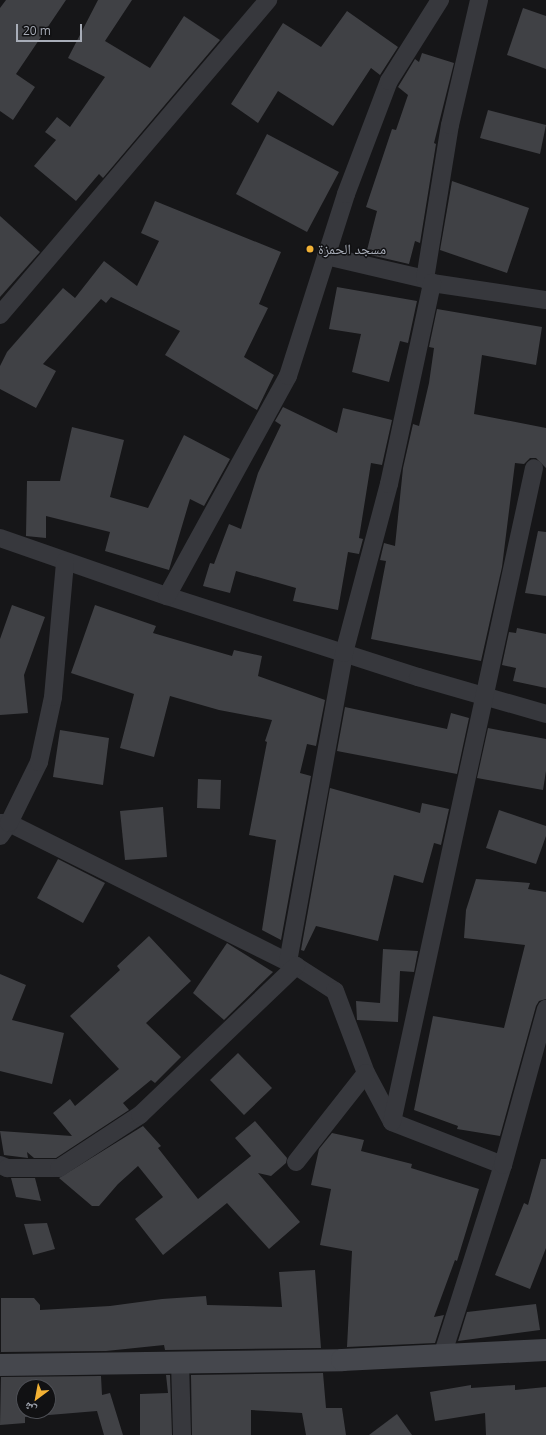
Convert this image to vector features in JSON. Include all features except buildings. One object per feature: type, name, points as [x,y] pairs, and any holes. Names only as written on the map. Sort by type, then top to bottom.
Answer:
[{"type":"street","points":[[0,315],[268,0]]},
{"type":"street","points":[[167,596],[288,376],[346,194],[389,81],[440,0]]},
{"type":"street","points":[[0,1165],[7,1168],[59,1168],[140,1115],[292,964],[344,653],[389,484],[428,281],[450,125],[478,0]]},
{"type":"street","points":[[326,256],[428,281],[546,300]]},
{"type":"street","points":[[392,1122],[534,468]]},
{"type":"street","points":[[0,538],[65,562],[167,596],[484,697],[546,714]]},
{"type":"street","points":[[65,562],[53,697],[39,762],[3,827],[292,964],[335,991],[366,1073],[392,1122],[503,1165]]},
{"type":"street","points":[[442,1356],[503,1165],[546,1009]]},
{"type":"street","points":[[296,1162],[366,1073]]},
{"type":"street","points":[[0,1365],[442,1356],[546,1350]]},
{"type":"street","points":[[180,1362],[182,1435]]},
{"type":"place","name":"مسجد الحمزة","points":[[310,249]]}]
